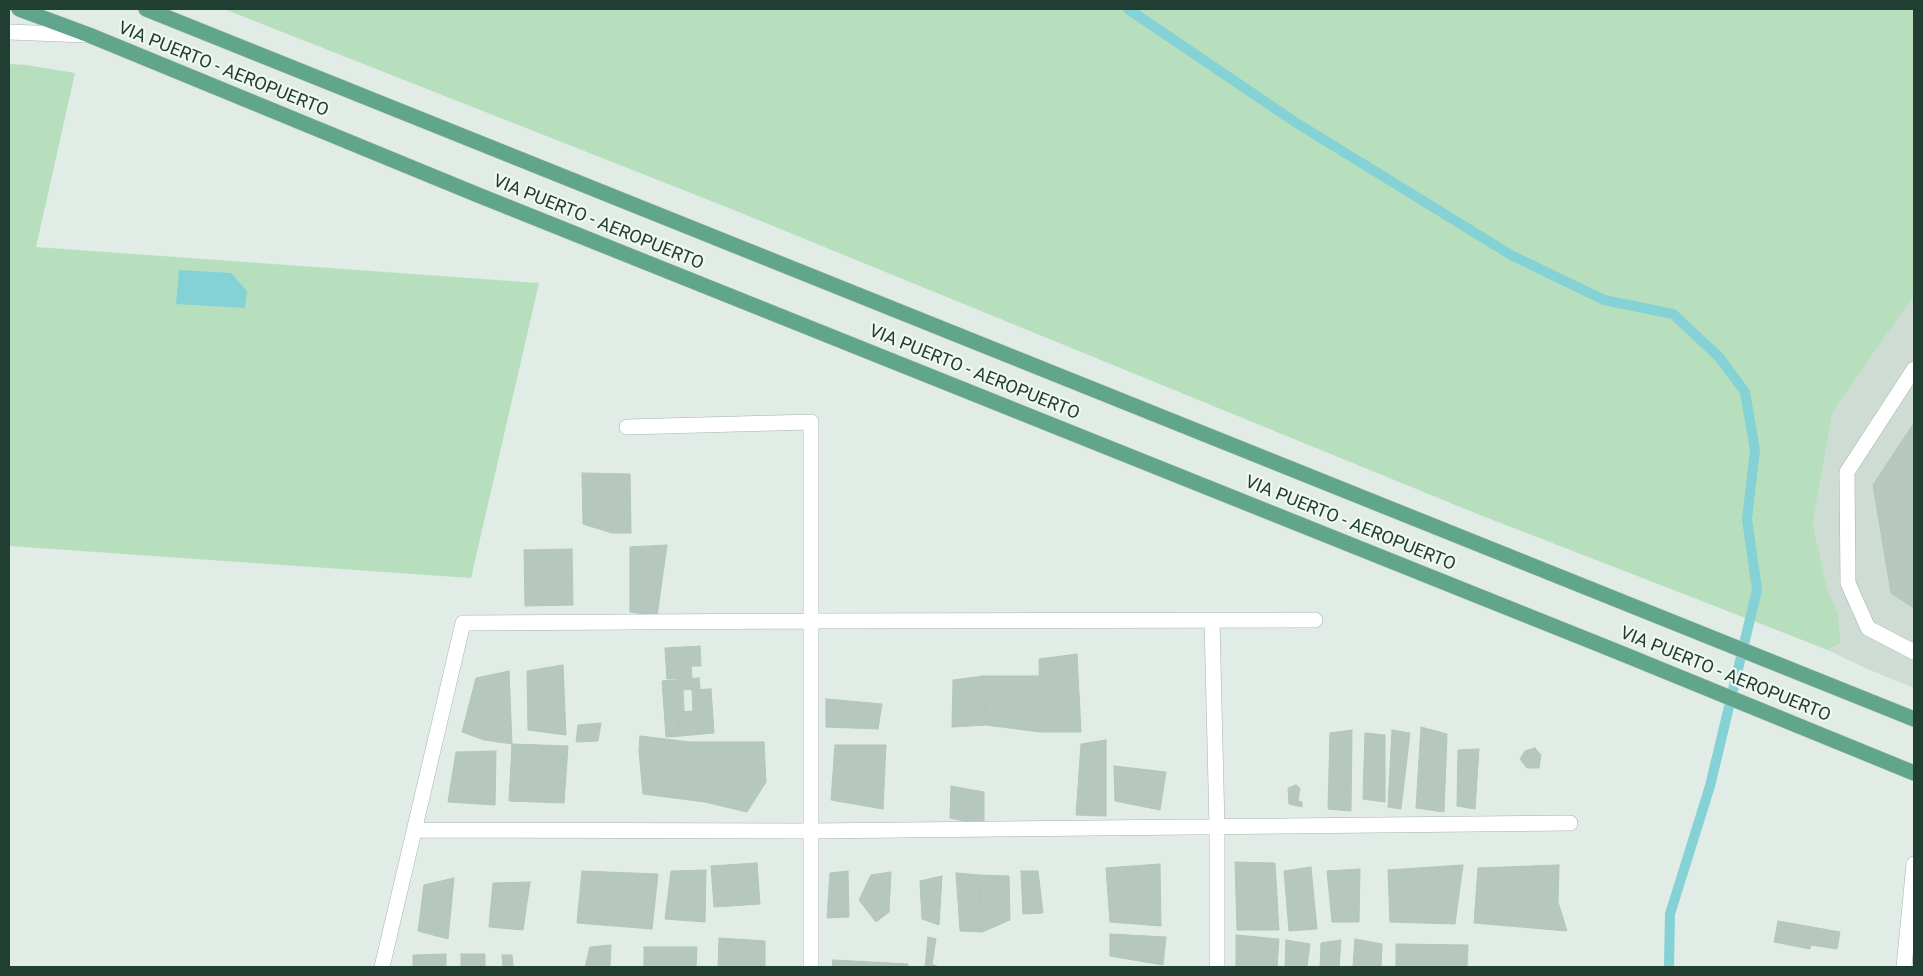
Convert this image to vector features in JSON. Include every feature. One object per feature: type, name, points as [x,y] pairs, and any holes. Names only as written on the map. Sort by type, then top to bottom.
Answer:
[{"type":"main road","name":"VIA PUERTO - AEROPUERTO","points":[[19,9],[89,35],[478,196],[1618,652],[1914,773]]},
{"type":"main road","name":"VIA PUERTO - AEROPUERTO","points":[[146,9],[1914,719]]},
{"type":"street","points":[[9,32],[89,35]]},
{"type":"street","points":[[1914,369],[1847,472],[1848,583],[1868,628],[1914,652]]},
{"type":"street","points":[[627,427],[811,422],[811,967]]},
{"type":"street","points":[[382,967],[463,623],[1315,620]]},
{"type":"street","points":[[1212,621],[1218,967]]},
{"type":"street","points":[[414,830],[810,832],[1570,823]]},
{"type":"street","points":[[1904,967],[1914,864]]},
{"type":"shaded area","points":[[1914,296],[1914,688],[1865,668],[1828,650],[1841,643],[1838,613],[1827,588],[1813,523],[1833,411]]},
{"type":"green space","points":[[224,9],[1914,9],[1914,296],[1833,411],[1813,523],[1827,588],[1838,613],[1841,643],[1828,650],[1475,513],[729,208]]},
{"type":"green space","points":[[9,64],[75,73],[36,247],[539,283],[471,578],[9,546]]},
{"type":"water","points":[[179,270],[231,273],[247,291],[245,308],[176,304]]},
{"type":"building","points":[[1914,423],[1914,608],[1891,593],[1873,485]]},
{"type":"building","points":[[582,473],[630,474],[631,533],[612,533],[583,524]]},
{"type":"building","points":[[667,545],[657,616],[630,612],[630,547]]},
{"type":"building","points":[[572,549],[573,605],[525,606],[524,550]]},
{"type":"building","points":[[700,646],[701,666],[691,666],[692,678],[667,679],[665,648]]},
{"type":"building","points":[[1077,654],[1081,732],[1040,732],[1039,659]]},
{"type":"building","points":[[563,665],[566,735],[528,730],[527,671]]},
{"type":"building","points":[[509,671],[512,744],[484,740],[462,732],[476,678]]},
{"type":"building","points":[[983,676],[1039,676],[1040,732],[986,725]]},
{"type":"building","points":[[983,676],[986,725],[952,727],[953,680]]},
{"type":"building","points":[[699,678],[700,689],[683,690],[684,711],[678,712],[680,736],[666,737],[662,681]]},
{"type":"building","points":[[711,689],[714,733],[680,736],[678,712],[693,711],[692,690]]},
{"type":"building","points":[[826,699],[882,704],[878,729],[826,727]]},
{"type":"building","points":[[601,723],[598,741],[576,742],[578,725]]},
{"type":"building","points":[[1421,727],[1447,734],[1444,812],[1416,808]]},
{"type":"building","points":[[1352,730],[1351,811],[1328,809],[1330,733]]},
{"type":"building","points":[[1392,730],[1410,733],[1401,809],[1388,807]]},
{"type":"building","points":[[1365,733],[1385,735],[1385,802],[1363,799]]},
{"type":"building","points":[[640,736],[690,742],[764,742],[766,782],[747,812],[705,802],[643,794],[639,751]]},
{"type":"building","points":[[1106,740],[1106,816],[1076,815],[1081,744]]},
{"type":"building","points":[[512,744],[568,746],[564,803],[509,801]]},
{"type":"building","points":[[835,745],[886,745],[883,809],[831,800]]},
{"type":"building","points":[[1535,748],[1541,755],[1539,768],[1527,768],[1520,759],[1525,751]]},
{"type":"building","points":[[1479,749],[1475,809],[1457,806],[1458,750]]},
{"type":"building","points":[[496,751],[495,805],[448,802],[456,752]]},
{"type":"building","points":[[1114,766],[1166,772],[1160,810],[1115,801]]},
{"type":"building","points":[[1296,785],[1300,788],[1298,801],[1302,802],[1302,807],[1289,804],[1288,788]]},
{"type":"building","points":[[951,786],[984,792],[984,823],[950,818]]},
{"type":"building","points":[[1235,862],[1275,863],[1279,930],[1237,930]]},
{"type":"building","points":[[757,863],[760,904],[714,907],[711,866]]},
{"type":"building","points":[[1160,864],[1161,926],[1110,922],[1106,868]]},
{"type":"building","points":[[1463,865],[1455,924],[1390,922],[1388,870]]},
{"type":"building","points":[[1559,865],[1558,902],[1567,931],[1474,923],[1478,868]]},
{"type":"building","points":[[1311,867],[1317,929],[1289,931],[1284,871]]},
{"type":"building","points":[[1360,869],[1359,922],[1332,922],[1327,871]]},
{"type":"building","points":[[706,870],[705,922],[665,919],[671,871]]},
{"type":"building","points":[[582,871],[658,874],[652,929],[577,923]]},
{"type":"building","points":[[848,871],[849,917],[827,918],[830,873]]},
{"type":"building","points":[[1021,871],[1038,871],[1043,913],[1023,914]]},
{"type":"building","points":[[891,872],[889,912],[876,922],[859,900],[871,875]]},
{"type":"building","points":[[956,873],[979,875],[982,932],[960,931]]},
{"type":"building","points":[[979,875],[1009,876],[1010,920],[982,932]]},
{"type":"building","points":[[942,876],[939,925],[922,919],[920,881]]},
{"type":"building","points":[[454,878],[448,939],[418,931],[424,885]]},
{"type":"building","points":[[530,882],[523,930],[489,927],[493,883]]},
{"type":"building","points":[[1778,921],[1840,932],[1837,949],[1811,945],[1810,949],[1774,942]]},
{"type":"building","points":[[1110,934],[1166,937],[1163,965],[1110,956]]},
{"type":"building","points":[[1236,935],[1279,939],[1277,967],[1236,967]]},
{"type":"building","points":[[928,937],[936,939],[932,964],[939,967],[925,967]]},
{"type":"building","points":[[719,938],[765,941],[765,967],[718,967]]},
{"type":"building","points":[[1355,939],[1382,944],[1381,967],[1353,967]]},
{"type":"building","points":[[1286,940],[1310,944],[1307,967],[1285,967]]},
{"type":"building","points":[[1341,940],[1339,967],[1320,967],[1321,943]]},
{"type":"building","points":[[1396,944],[1468,945],[1467,967],[1396,967]]},
{"type":"building","points":[[611,945],[610,967],[585,967],[590,947]]},
{"type":"building","points":[[644,947],[697,947],[696,967],[644,967]]},
{"type":"building","points":[[446,954],[446,967],[413,967],[413,955]]},
{"type":"building","points":[[461,954],[485,954],[485,967],[461,967]]},
{"type":"building","points":[[502,955],[512,955],[513,967],[503,967]]},
{"type":"building","points":[[833,960],[908,964],[908,967],[832,967]]},
{"type":"waterway","points":[[1128,9],[1295,122],[1511,255],[1604,300],[1673,314],[1719,357],[1745,392],[1755,450],[1747,519],[1757,590],[1710,786],[1670,914],[1669,967]]}]
